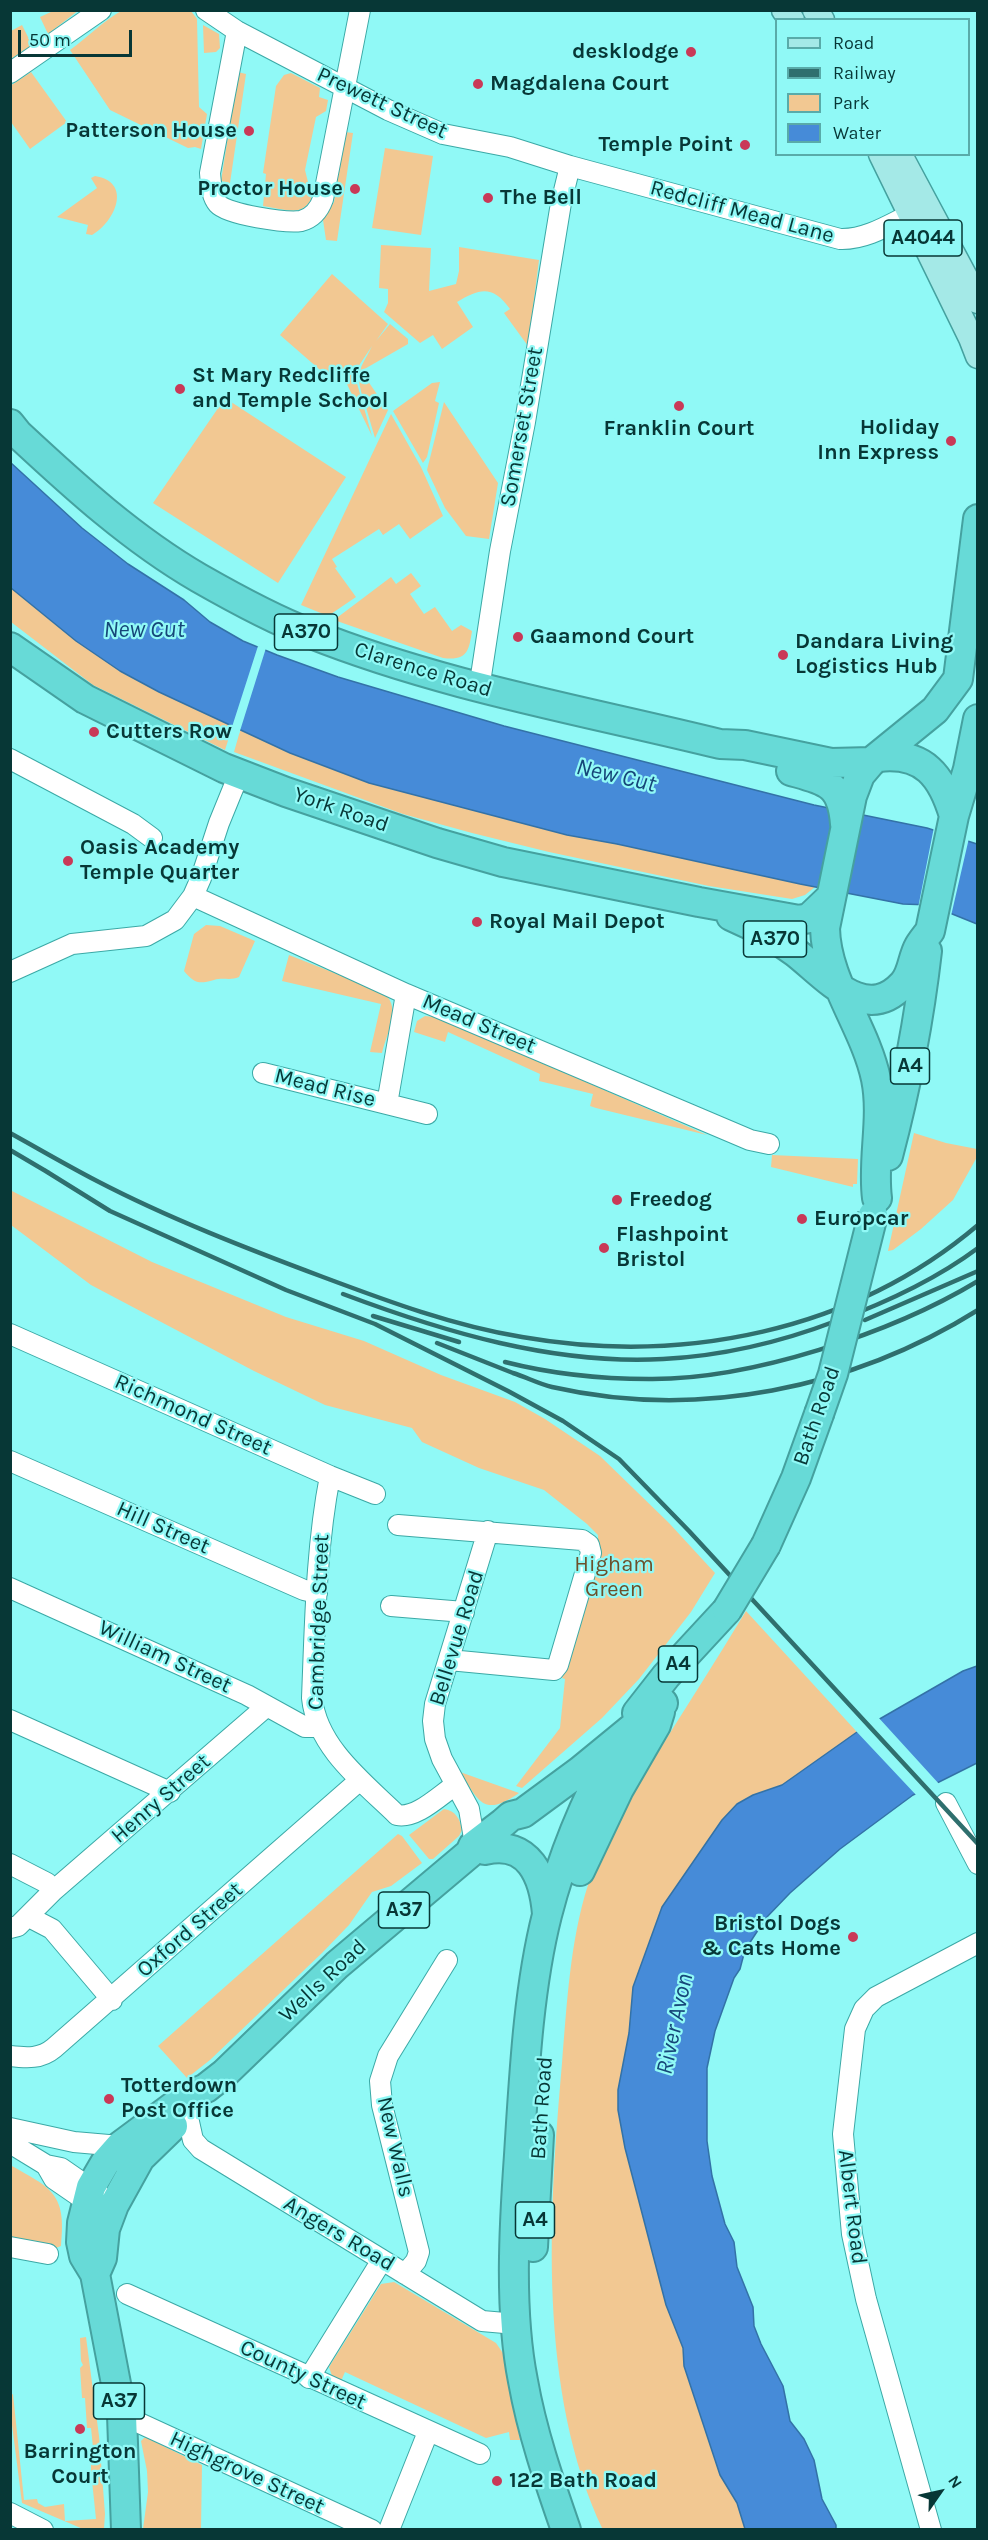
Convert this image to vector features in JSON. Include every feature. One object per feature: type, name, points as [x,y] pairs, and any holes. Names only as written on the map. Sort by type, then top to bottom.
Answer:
[{"type":"highway","name":"Clarence Road","points":[[10,424],[26,442],[97,505],[144,542],[199,578],[307,633],[422,672],[479,688],[720,744],[745,745],[831,764],[898,755],[912,758],[924,765],[938,780],[949,800],[952,822]]},
{"type":"highway","name":"A4","points":[[915,957],[888,980],[869,983],[860,981],[846,971],[825,949],[827,905],[845,826],[842,791],[875,759],[935,710],[958,679],[978,519]]},
{"type":"highway","name":"York Road","points":[[10,647],[86,699],[239,774],[437,843],[503,862],[799,920],[808,918],[827,905]]},
{"type":"highway","name":"A4","points":[[841,990],[860,999],[879,1000],[904,983],[918,947],[930,929],[952,822],[973,776],[978,719]]},
{"type":"highway","name":"Clarence Road","points":[[720,744],[739,755],[821,780],[842,791]]},
{"type":"highway","name":"York Road","points":[[699,902],[767,934],[796,953],[841,990]]},
{"type":"highway","name":"Bath Road","points":[[566,2529],[533,2428],[522,2380],[516,2324],[516,2205],[524,2081],[537,1966],[547,1916],[567,1850],[621,1738],[651,1706],[666,1676],[723,1615],[766,1545],[796,1478],[833,1374],[907,1085],[918,1028],[930,929]]},
{"type":"highway","name":"Bath Road","points":[[825,949],[867,1048],[876,1079],[879,1100],[875,1206]]},
{"type":"highway","name":"Bath Road","points":[[585,2529],[550,2422],[535,2339],[532,2264],[541,2092],[559,1927],[569,1896],[591,1844],[656,1725],[651,1706]]},
{"type":"highway","name":"A37","points":[[523,1811],[554,1771],[620,1718],[651,1706]]},
{"type":"highway","name":"Wells Road","points":[[126,2529],[122,2415],[95,2274],[102,2258],[105,2229],[99,2198],[105,2163],[130,2152],[187,2113],[206,2088],[255,2046],[337,1965],[477,1849],[518,1824],[523,1811],[621,1738]]},
{"type":"highway","points":[[477,1849],[510,1849],[523,1855],[542,1880],[547,1916]]},
{"type":"highway","name":"Wells Road","points":[[130,2152],[186,2097],[206,2088]]},
{"type":"main road","name":"A4044","points":[[882,156],[978,356]]},
{"type":"main road","name":"A4044","points":[[904,163],[978,301]]},
{"type":"street","points":[[10,73],[101,10]]},
{"type":"street","name":"Prewett Street","points":[[206,10],[237,31],[346,88],[443,134],[510,147],[570,166]]},
{"type":"street","points":[[237,31],[210,173],[211,190],[218,204],[228,212],[290,221],[302,220],[320,209],[360,10]]},
{"type":"street","name":"Redcliff Mead Lane","points":[[570,166],[840,239],[851,240],[865,236],[911,214]]},
{"type":"street","name":"Somerset Street","points":[[479,688],[500,551],[525,422],[561,203],[570,166]]},
{"type":"street","points":[[10,759],[133,824],[152,838]]},
{"type":"street","points":[[10,972],[72,944],[146,936],[174,920],[193,896],[239,774]]},
{"type":"street","name":"Mead Street","points":[[193,896],[406,994],[750,1140],[769,1144]]},
{"type":"street","name":"Mead Rise","points":[[387,1104],[406,994]]},
{"type":"street","name":"Mead Rise","points":[[263,1072],[427,1114]]},
{"type":"street","name":"Richmond Street","points":[[10,1334],[375,1494]]},
{"type":"street","name":"Hill Street","points":[[10,1461],[304,1590],[317,1593]]},
{"type":"street","name":"Cambridge Street","points":[[330,1476],[325,1503],[317,1593],[312,1698],[313,1714],[318,1727],[360,1780],[397,1815],[405,1816],[454,1786]]},
{"type":"street","points":[[398,1525],[582,1540],[589,1545],[591,1553],[558,1665],[554,1670],[449,1660]]},
{"type":"street","name":"Bellevue Road","points":[[477,1849],[469,1809],[454,1786],[442,1759],[433,1722],[435,1704],[488,1531]]},
{"type":"street","name":"William Street","points":[[10,1588],[267,1706],[305,1727],[318,1727]]},
{"type":"street","points":[[391,1606],[464,1612]]},
{"type":"street","name":"Henry Street","points":[[10,1928],[18,1926],[29,1917],[53,1891],[267,1706]]},
{"type":"street","points":[[10,1720],[170,1792]]},
{"type":"street","name":"Oxford Street","points":[[10,2056],[37,2057],[47,2054],[112,2000],[360,1780]]},
{"type":"street","points":[[945,1803],[978,1864]]},
{"type":"street","points":[[469,1809],[523,1811]]},
{"type":"street","points":[[10,1864],[47,1883],[53,1891]]},
{"type":"street","points":[[29,1917],[52,1929],[112,2000]]},
{"type":"street","name":"Albert Road","points":[[931,2529],[866,2299],[852,2234],[843,2134],[855,2029],[864,2009],[876,1997],[978,1943]]},
{"type":"street","name":"New Walls","points":[[405,2274],[416,2261],[419,2252],[382,2106],[380,2081],[388,2056],[447,1960]]},
{"type":"street","name":"Angers Road","points":[[187,2113],[194,2140],[212,2156],[482,2321],[516,2324]]},
{"type":"street","points":[[10,2128],[130,2152]]},
{"type":"street","points":[[10,2143],[46,2165],[61,2168],[99,2198]]},
{"type":"street","points":[[10,2247],[48,2254]]},
{"type":"street","points":[[309,2378],[382,2260]]},
{"type":"street","name":"County Street","points":[[127,2294],[480,2454]]},
{"type":"street","name":"Highgrove Street","points":[[122,2415],[372,2529]]},
{"type":"street","points":[[389,2529],[428,2432]]},
{"type":"street","points":[[10,2513],[43,2529]]},
{"type":"green space","points":[[79,10],[48,34],[40,17],[53,11]]},
{"type":"green space","points":[[123,10],[191,11],[197,19],[199,107],[207,114],[201,149],[188,148],[110,110],[70,50]]},
{"type":"green space","points":[[22,25],[32,45],[11,59],[11,31]]},
{"type":"green space","points":[[203,25],[219,34],[220,48],[216,52],[204,53]]},
{"type":"green space","points":[[31,72],[67,122],[30,149],[11,122],[10,86]]},
{"type":"green space","points":[[238,72],[246,74],[230,183],[221,181]]},
{"type":"green space","points":[[291,73],[320,88],[319,97],[328,100],[326,111],[316,117],[305,170],[308,182],[315,187],[308,204],[296,210],[263,206],[266,174],[263,173],[276,86],[284,75]]},
{"type":"green space","points":[[345,132],[353,133],[337,241],[326,240],[323,220],[334,202]]},
{"type":"green space","points":[[385,148],[433,156],[421,235],[372,228]]},
{"type":"green space","points":[[95,176],[107,180],[114,186],[117,194],[113,212],[108,221],[92,235],[86,234],[88,225],[57,217],[97,188],[91,178]]},
{"type":"green space","points":[[381,245],[431,248],[429,291],[456,284],[459,271],[459,247],[539,260],[528,346],[504,313],[510,309],[504,301],[486,291],[473,294],[457,302],[473,327],[442,349],[433,335],[420,343],[384,312],[388,303],[388,289],[379,288]]},
{"type":"green space","points":[[332,274],[388,324],[376,341],[390,324],[408,339],[408,344],[361,371],[383,403],[364,402],[359,384],[359,372],[372,346],[354,373],[372,436],[344,378],[347,370],[335,383],[280,335]]},
{"type":"green space","points":[[440,382],[435,401],[439,403],[427,457],[423,463],[393,411],[432,383]]},
{"type":"green space","points":[[225,398],[346,477],[278,583],[153,503]]},
{"type":"green space","points":[[444,402],[498,483],[489,539],[466,536],[445,508],[427,470]]},
{"type":"green space","points":[[365,404],[384,405],[388,410],[375,438]]},
{"type":"green space","points":[[391,414],[421,467],[443,516],[410,539],[399,524],[383,535],[379,529],[332,559],[337,567],[335,568],[356,597],[328,616],[301,605]]},
{"type":"green space","name":"New Cut","points":[[10,561],[896,882],[977,924],[929,905],[903,904],[815,887],[805,895],[792,899],[709,886],[549,852],[403,814],[234,752],[240,731],[232,728],[225,750],[93,685],[11,622]]},
{"type":"green space","points":[[411,573],[421,586],[410,594],[424,614],[435,607],[452,631],[461,625],[472,631],[468,649],[462,656],[451,659],[443,658],[334,620],[391,577],[396,584]]},
{"type":"green space","points":[[206,925],[220,926],[255,941],[239,977],[201,982],[194,981],[184,971],[194,934]]},
{"type":"green space","points":[[289,955],[380,991],[387,997],[391,1003],[392,1019],[382,1053],[370,1052],[381,1004],[282,981]]},
{"type":"green space","points":[[425,1016],[434,1017],[467,1030],[707,1135],[590,1106],[593,1094],[539,1081],[540,1074],[448,1032],[445,1042],[414,1032],[417,1021]]},
{"type":"green space","points":[[914,1133],[946,1143],[977,1149],[977,1157],[953,1200],[921,1229],[893,1250],[888,1251]]},
{"type":"green space","points":[[772,1155],[858,1159],[857,1184],[853,1184],[853,1187],[771,1167]]},
{"type":"green space","name":"Higham Green","points":[[10,1190],[152,1262],[286,1317],[364,1341],[441,1375],[515,1402],[600,1456],[669,1523],[715,1573],[691,1612],[639,1679],[602,1718],[522,1788],[516,1786],[560,1728],[565,1679],[562,1678],[598,1548],[598,1535],[544,1490],[479,1468],[422,1442],[412,1428],[325,1405],[254,1371],[91,1285],[11,1225]]},
{"type":"green space","points":[[746,1611],[857,1732],[963,1671],[977,1666],[672,1968],[770,2529],[603,2530],[582,2476],[567,2419],[558,2360],[553,2300],[552,2240],[557,2120],[573,1950],[588,1885],[617,1820]]},
{"type":"green space","points":[[460,1772],[519,1793],[497,1804],[483,1803]]},
{"type":"green space","points":[[444,1809],[457,1816],[462,1830],[459,1836],[433,1859],[429,1859],[409,1835]]},
{"type":"green space","points":[[398,1834],[402,1836],[422,1863],[391,1886],[372,1892],[349,1925],[322,1953],[210,2060],[187,2078],[158,2046]]},
{"type":"green space","points":[[10,2165],[36,2180],[53,2194],[61,2214],[61,2246],[56,2248],[11,2240]]},
{"type":"green space","points":[[394,2282],[496,2343],[507,2359],[520,2440],[510,2440],[509,2432],[486,2438],[345,2372],[341,2381],[332,2376],[329,2367],[381,2284]]},
{"type":"green space","points":[[86,2337],[99,2436],[105,2514],[104,2529],[83,2529],[22,2503],[11,2417],[11,2395],[13,2394],[24,2500],[37,2499],[38,2503],[45,2507],[64,2504],[65,2521],[96,2519],[91,2471],[91,2458],[94,2457],[91,2428],[87,2428],[80,2368],[83,2365],[80,2338]]},
{"type":"green space","points":[[145,2437],[202,2465],[201,2529],[143,2529],[148,2492],[147,2471],[141,2441]]},
{"type":"water","name":"New Cut","points":[[10,462],[82,528],[128,564],[184,600],[210,622],[243,641],[277,655],[338,677],[504,726],[814,805],[927,828],[977,844],[977,924],[930,905],[903,904],[567,835],[369,783],[290,753],[159,692],[120,671],[76,641],[11,588]]},
{"type":"water","name":"River Avon","points":[[977,1666],[977,1763],[913,1795],[840,1849],[790,1893],[766,1918],[745,1950],[740,1969],[734,1978],[715,2031],[707,2068],[707,2141],[712,2176],[725,2224],[734,2242],[737,2267],[753,2307],[754,2326],[783,2386],[790,2421],[804,2439],[814,2460],[822,2499],[836,2525],[836,2529],[745,2529],[737,2503],[720,2475],[684,2366],[683,2348],[666,2305],[625,2148],[618,2110],[618,2090],[629,2033],[633,1987],[662,1907],[722,1820],[737,1804],[753,1795],[782,1785],[857,1732],[963,1671]]},
{"type":"pier","points":[[258,646],[266,648],[239,734],[231,730]]},
{"type":"pier","points":[[934,827],[969,838],[951,916],[929,908],[918,908]]},
{"type":"pier","points":[[878,1717],[940,1785],[917,1796],[855,1730]]},
{"type":"railway","points":[[10,1133],[152,1208],[237,1244],[347,1286],[421,1312],[471,1326],[522,1337],[582,1345],[643,1346],[703,1342],[763,1332],[821,1315],[876,1292],[929,1262],[978,1225]]},
{"type":"railway","points":[[10,1150],[49,1173]]},
{"type":"railway","points":[[44,1170],[110,1211],[286,1290],[375,1324],[563,1421],[619,1459],[689,1531],[978,1844]]},
{"type":"railway","points":[[343,1294],[420,1321],[500,1343],[581,1357],[663,1359],[729,1351],[815,1329],[909,1290],[962,1260],[978,1248]]},
{"type":"railway","points":[[865,1320],[978,1271]]},
{"type":"railway","points":[[505,1362],[559,1373],[613,1378],[689,1377],[731,1371],[775,1362],[863,1335],[905,1318],[978,1281]]},
{"type":"railway","points":[[437,1343],[552,1387],[607,1396],[662,1400],[717,1398],[772,1390],[826,1378],[879,1360],[929,1337],[978,1310]]},
{"type":"railway","points":[[373,1316],[459,1342]]},
{"type":"place","name":"desklodge","points":[[691,52]]},
{"type":"place","name":"Magdalena Court","points":[[478,84]]},
{"type":"place","name":"Patterson House","points":[[249,131]]},
{"type":"place","name":"Temple Point","points":[[745,145]]},
{"type":"place","name":"Proctor House","points":[[355,189]]},
{"type":"place","name":"The Bell","points":[[488,198]]},
{"type":"place","name":"St Mary Redcliffe and Temple School","points":[[180,389]]},
{"type":"place","name":"Franklin Court","points":[[679,406]]},
{"type":"place","name":"Holiday Inn Express","points":[[951,441]]},
{"type":"place","name":"Gaamond Court","points":[[518,637]]},
{"type":"place","name":"Dandara Living Logistics Hub","points":[[783,655]]},
{"type":"place","name":"Cutters Row","points":[[94,732]]},
{"type":"place","name":"Oasis Academy Temple Quarter","points":[[68,861]]},
{"type":"place","name":"Royal Mail Depot","points":[[477,922]]},
{"type":"place","name":"Freedog","points":[[617,1200]]},
{"type":"place","name":"Europcar","points":[[802,1219]]},
{"type":"place","name":"Flashpoint Bristol","points":[[604,1248]]},
{"type":"place","name":"Bristol Dogs & Cats Home","points":[[853,1937]]},
{"type":"place","name":"Totterdown Post Office","points":[[109,2099]]},
{"type":"place","name":"Barrington Court","points":[[80,2429]]},
{"type":"place","name":"122 Bath Road","points":[[497,2481]]}]
